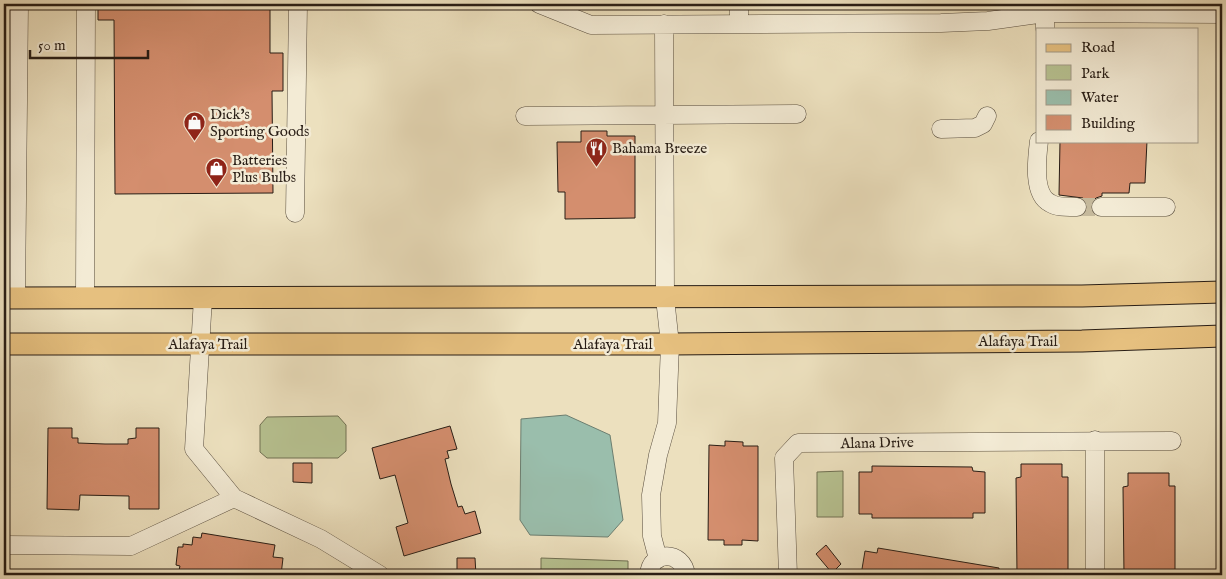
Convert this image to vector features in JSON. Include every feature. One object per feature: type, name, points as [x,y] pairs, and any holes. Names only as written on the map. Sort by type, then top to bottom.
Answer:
[{"type":"main road","points":[[10,298],[1082,296],[1222,292]]},
{"type":"main road","name":"Alafaya Trail","points":[[4,344],[670,344],[1082,340],[1222,336]]},
{"type":"street","points":[[10,298],[19,4]]},
{"type":"street","points":[[85,298],[86,4]]},
{"type":"street","points":[[295,213],[298,4]]},
{"type":"street","points":[[539,4],[591,25],[941,23],[1222,14]]},
{"type":"street","points":[[739,4],[739,24]]},
{"type":"street","points":[[658,559],[652,536],[651,495],[658,455],[667,423],[670,344],[665,298],[664,24]]},
{"type":"street","points":[[526,116],[797,114]]},
{"type":"street","points":[[941,129],[975,128],[983,124],[987,116]]},
{"type":"street","points":[[1038,142],[1037,166],[1039,190],[1042,198],[1050,204],[1077,207]]},
{"type":"street","points":[[1101,207],[1166,207]]},
{"type":"street","points":[[203,298],[194,449],[234,498],[321,539],[380,575]]},
{"type":"street","points":[[1095,440],[1095,575]]},
{"type":"street","name":"Alana Drive","points":[[788,575],[784,458],[798,444],[1095,440],[1172,441]]},
{"type":"street","points":[[4,546],[131,546],[234,498]]},
{"type":"street","points":[[649,575],[651,566],[658,559],[666,556],[678,559],[686,569],[686,575]]},
{"type":"green space","points":[[338,416],[346,425],[346,451],[338,458],[267,458],[260,452],[260,425],[267,417]]},
{"type":"green space","points":[[843,471],[843,517],[817,517],[817,472]]},
{"type":"green space","points":[[541,558],[628,561],[628,575],[541,575]]},
{"type":"water","points":[[566,415],[610,435],[623,520],[608,537],[530,535],[520,520],[521,419]]},
{"type":"building","name":"Dick's Sporting Goods","points":[[98,4],[270,4],[270,53],[283,53],[283,91],[272,91],[273,193],[115,194],[114,20],[98,20]]},
{"type":"building","name":"Bahama Breeze","points":[[581,131],[607,131],[607,136],[635,136],[635,218],[565,219],[565,192],[558,192],[557,142],[581,142]]},
{"type":"building","points":[[1060,142],[1147,142],[1145,183],[1130,183],[1129,193],[1102,193],[1102,196],[1096,198],[1090,207],[1094,214],[1084,214],[1088,206],[1083,198],[1059,195]]},
{"type":"building","points":[[450,426],[457,449],[447,451],[449,458],[445,459],[451,484],[458,507],[462,506],[465,514],[475,511],[481,533],[404,556],[396,527],[408,523],[395,475],[380,479],[372,448]]},
{"type":"building","points":[[48,428],[72,428],[72,438],[78,438],[78,443],[128,444],[128,439],[136,438],[136,428],[159,428],[159,509],[129,509],[129,496],[80,495],[79,510],[47,509]]},
{"type":"building","points":[[725,441],[743,442],[743,446],[758,446],[758,541],[742,540],[742,545],[724,545],[724,540],[708,540],[709,445],[725,446]]},
{"type":"building","points":[[293,463],[312,463],[312,483],[293,482]]},
{"type":"building","points":[[1021,464],[1062,464],[1062,477],[1068,477],[1068,575],[1017,575],[1016,478],[1021,477]]},
{"type":"building","points":[[872,466],[972,467],[973,471],[985,472],[985,513],[973,513],[973,518],[872,518],[872,514],[859,514],[859,472],[872,472]]},
{"type":"building","points":[[1128,473],[1169,473],[1169,486],[1175,486],[1175,575],[1124,575],[1123,487],[1128,486]]},
{"type":"building","points":[[202,533],[275,545],[273,557],[283,558],[281,575],[205,575],[179,570],[180,566],[176,565],[178,547],[183,547],[183,544],[192,545],[193,537],[201,538]]},
{"type":"building","points":[[826,545],[841,564],[832,573],[816,554]]},
{"type":"building","points":[[878,548],[999,568],[999,575],[861,575],[865,551],[877,553]]},
{"type":"building","points":[[457,558],[475,558],[476,575],[457,575]]},
{"type":"tunnel","points":[[1077,207],[1101,207]]},
{"type":"place","name":"Dick's Sporting Goods","points":[[194,142]]},
{"type":"place","name":"Bahama Breeze","points":[[596,167]]},
{"type":"place","name":"Batteries Plus Bulbs","points":[[216,188]]}]
